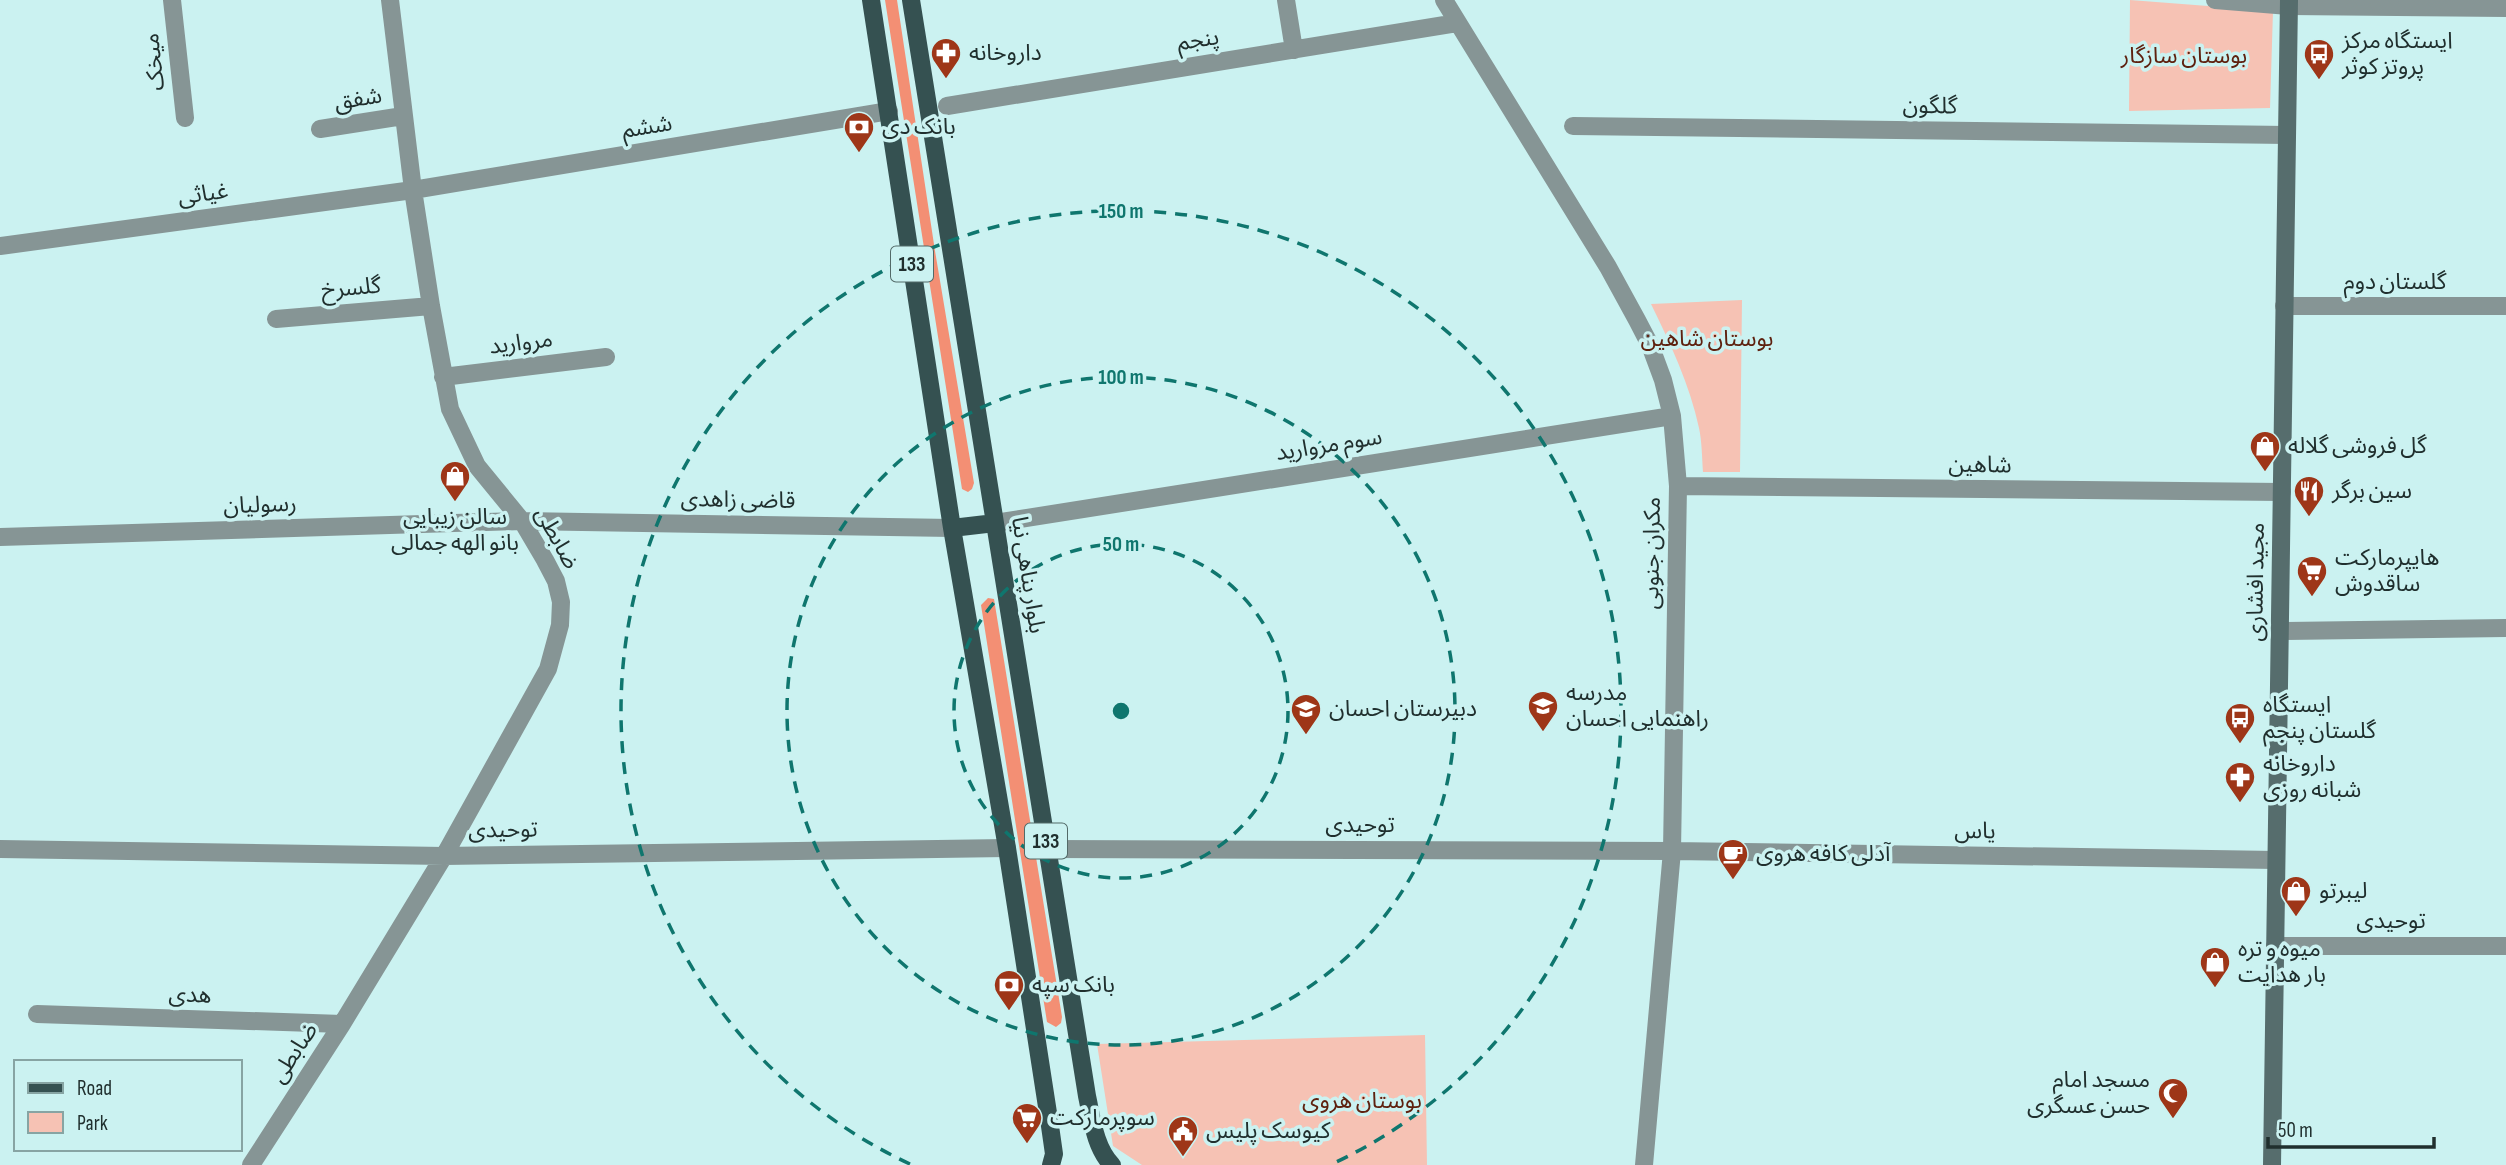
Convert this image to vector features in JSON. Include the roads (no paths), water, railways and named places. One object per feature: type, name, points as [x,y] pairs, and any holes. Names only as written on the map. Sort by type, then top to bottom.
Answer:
[{"type":"main road","name":"133","points":[[871,0],[952,527],[1007,848],[1052,1159]]},
{"type":"main road","name":"بلوار پناهی نیا","points":[[911,0],[1087,1096],[1108,1161]]},
{"type":"main road","name":"مجید افشاری","points":[[2272,1165],[2289,3]]},
{"type":"main road","points":[[952,527],[995,523]]},
{"type":"street","name":"میخک","points":[[172,0],[185,118]]},
{"type":"street","name":"ضابطی","points":[[251,1165],[342,1024],[444,856],[548,669],[561,625],[561,602],[556,582],[523,521],[477,466],[450,409],[413,190],[390,0]]},
{"type":"street","points":[[1286,0],[1294,50]]},
{"type":"street","name":"مکران جنوبی","points":[[1444,0],[1601,255],[1637,320],[1664,380],[1672,416],[1678,486],[1672,850],[1644,1165]]},
{"type":"street","points":[[2215,0],[2506,8]]},
{"type":"street","name":"پنجم","points":[[947,106],[1457,23]]},
{"type":"street","name":"ششم","points":[[413,190],[889,111]]},
{"type":"street","name":"شفق","points":[[320,130],[403,116]]},
{"type":"street","name":"گلگون","points":[[1573,126],[2287,135]]},
{"type":"street","name":"غیاثی","points":[[0,246],[413,190]]},
{"type":"street","name":"گلسرخ","points":[[276,319],[431,306]]},
{"type":"street","name":"گلستان دوم","points":[[2284,306],[2506,306]]},
{"type":"street","name":"مروارید","points":[[443,377],[606,357]]},
{"type":"street","name":"سوم مروارید","points":[[995,523],[1672,416]]},
{"type":"street","name":"شاهین","points":[[1678,486],[2282,492]]},
{"type":"street","name":"قاضی زاهدی","points":[[523,521],[952,527]]},
{"type":"street","name":"رسولیان","points":[[0,537],[523,521]]},
{"type":"street","points":[[2280,631],[2506,628]]},
{"type":"street","name":"توحیدی","points":[[0,849],[444,856],[1007,848]]},
{"type":"street","name":"توحیدی","points":[[1048,849],[1672,850]]},
{"type":"street","name":"یاس","points":[[1672,850],[2276,860]]},
{"type":"street","name":"توحیدی","points":[[2275,946],[2506,946]]},
{"type":"street","name":"هدی","points":[[37,1014],[342,1024]]},
{"type":"place","name":"داروخانه","points":[[946,80]]},
{"type":"place","name":"ایستگاه مرکز پروتز کوثر","points":[[2319,81]]},
{"type":"place","name":"بانک دی","points":[[859,154]]},
{"type":"place","name":"گل فروشی گلاله","points":[[2265,473]]},
{"type":"place","name":"سالن زيبايي بانو الهه جمالی","points":[[455,503]]},
{"type":"place","name":"سین برگر","points":[[2309,518]]},
{"type":"place","name":"هایپرمارکت ساقدوش","points":[[2312,598]]},
{"type":"place","name":"مدرسه راهنمایی احسان","points":[[1543,733]]},
{"type":"place","name":"دبیرستان احسان","points":[[1306,736]]},
{"type":"place","name":"ایستگاه گلستان پنجم","points":[[2240,745]]},
{"type":"place","name":"داروخانه شبانه روزی","points":[[2240,804]]},
{"type":"place","name":"آدلی کافه هروی","points":[[1733,881]]},
{"type":"place","name":"لیبرتو","points":[[2296,918]]},
{"type":"place","name":"میوه و تره بار هدایت","points":[[2215,989]]},
{"type":"place","name":"بانک سپه","points":[[1009,1012]]},
{"type":"place","name":"مسجد امام حسن عسگری","points":[[2173,1120]]},
{"type":"place","name":"سوپرمارکت","points":[[1027,1145]]},
{"type":"place","name":"کیوسک پلیس","points":[[1183,1158]]},
{"type":"park label","name":"بوستان سازگار","points":[[2184,56]]},
{"type":"park label","name":"بوستان شاهین","points":[[1707,339]]},
{"type":"park label","name":"بوستان هروی","points":[[1362,1101]]}]
